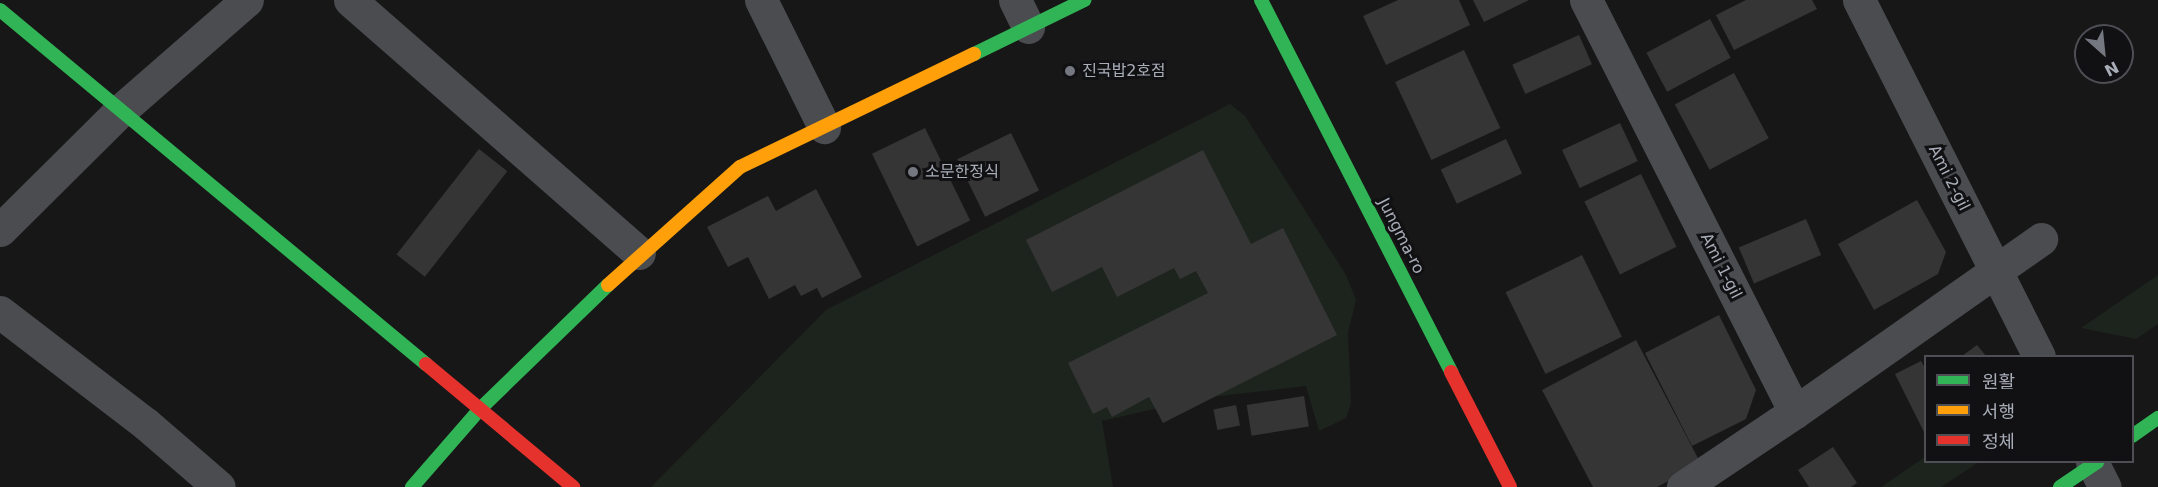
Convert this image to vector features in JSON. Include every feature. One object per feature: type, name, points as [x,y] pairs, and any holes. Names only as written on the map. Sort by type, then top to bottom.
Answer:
[{"type":"street","points":[[0,230],[121,110],[247,0]]},
{"type":"street","points":[[350,0],[639,253]]},
{"type":"street","points":[[762,0],[824,128]]},
{"type":"street","points":[[412,487],[480,409],[639,253],[740,167],[824,128],[1021,14],[1084,0]]},
{"type":"street","name":"Jungma-ro","points":[[1261,0],[1510,487]]},
{"type":"street","name":"Ami 1-gil","points":[[1586,0],[1795,412]]},
{"type":"street","name":"Ami 2-gil","points":[[1859,0],[2038,355]]},
{"type":"street","points":[[0,10],[573,487]]},
{"type":"street","points":[[1683,487],[1795,412],[2042,239]]},
{"type":"street","points":[[0,312],[146,424],[219,487]]},
{"type":"street","points":[[2134,435],[2158,418]]},
{"type":"street","points":[[2060,487],[2097,469]]},
{"type":"shaded area","points":[[1230,104],[1245,116],[1346,275],[1356,300],[1348,333],[1351,403],[1346,418],[1319,431],[1306,386],[1202,398],[1102,421],[1113,487],[651,487],[826,310]]},
{"type":"shaded area","points":[[2158,275],[2158,324],[2136,339],[2081,328]]},
{"type":"shaded area","points":[[1924,458],[1924,463],[1977,463],[1941,487],[1881,487]]},
{"type":"building","points":[[1398,0],[1459,0],[1470,25],[1386,65],[1363,16]]},
{"type":"building","points":[[1473,0],[1529,0],[1484,22]]},
{"type":"building","points":[[1746,0],[1812,0],[1817,9],[1734,50],[1716,15]]},
{"type":"building","points":[[1710,19],[1731,58],[1667,92],[1646,53]]},
{"type":"building","points":[[1579,35],[1592,64],[1525,94],[1512,65]]},
{"type":"building","points":[[1464,50],[1500,128],[1431,160],[1395,82]]},
{"type":"building","points":[[1734,73],[1769,138],[1710,170],[1675,104]]},
{"type":"building","points":[[1620,123],[1638,161],[1580,188],[1562,150]]},
{"type":"building","points":[[925,128],[970,221],[917,246],[872,154]]},
{"type":"building","points":[[1011,133],[1039,191],[985,217],[957,159]]},
{"type":"building","points":[[1506,139],[1522,173],[1457,204],[1441,169]]},
{"type":"building","points":[[479,149],[507,171],[425,277],[397,255]]},
{"type":"building","points":[[1203,150],[1251,244],[1283,228],[1337,335],[1163,423],[1149,397],[1112,417],[1107,407],[1093,414],[1068,363],[1208,293],[1196,271],[1180,279],[1174,268],[1117,297],[1102,267],[1052,292],[1026,240]]},
{"type":"building","points":[[1641,174],[1677,247],[1620,274],[1584,202]]},
{"type":"building","points":[[816,189],[862,277],[822,298],[817,288],[801,296],[795,285],[769,299],[748,257],[728,267],[707,227],[768,196],[776,211]]},
{"type":"building","points":[[1917,200],[1946,252],[1938,274],[1874,310],[1838,244]]},
{"type":"building","points":[[1806,219],[1821,255],[1754,283],[1739,248]]},
{"type":"building","points":[[1582,255],[1622,337],[1545,374],[1506,292]]},
{"type":"building","points":[[1719,315],[1756,390],[1746,419],[1692,446],[1645,353]]},
{"type":"building","points":[[1636,340],[1701,464],[1657,487],[1593,487],[1542,390]]},
{"type":"building","points":[[1977,345],[1985,355],[1963,355]]},
{"type":"building","points":[[1921,361],[1924,366],[1924,432],[1895,374]]},
{"type":"building","points":[[1304,396],[1309,427],[1252,436],[1247,405]]},
{"type":"building","points":[[1236,405],[1240,426],[1217,430],[1213,409]]},
{"type":"building","points":[[1833,447],[1857,483],[1851,487],[1809,487],[1798,470]]},
{"type":"traffic: fast","points":[[974,54],[1084,0]]},
{"type":"traffic: fast","points":[[1261,0],[1451,372]]},
{"type":"traffic: fast","points":[[0,10],[426,364]]},
{"type":"traffic: fast","points":[[412,487],[480,409],[608,285]]},
{"type":"traffic: fast","points":[[2134,435],[2158,418]]},
{"type":"traffic: fast","points":[[2060,487],[2096,463]]},
{"type":"traffic: slow","points":[[608,285],[740,167],[974,54]]},
{"type":"traffic: jam","points":[[426,364],[573,487]]},
{"type":"traffic: jam","points":[[1451,372],[1510,487]]},
{"type":"place","name":"진국밥2호점","points":[[1070,71]]},
{"type":"place","name":"소문한정식","points":[[913,172]]}]
